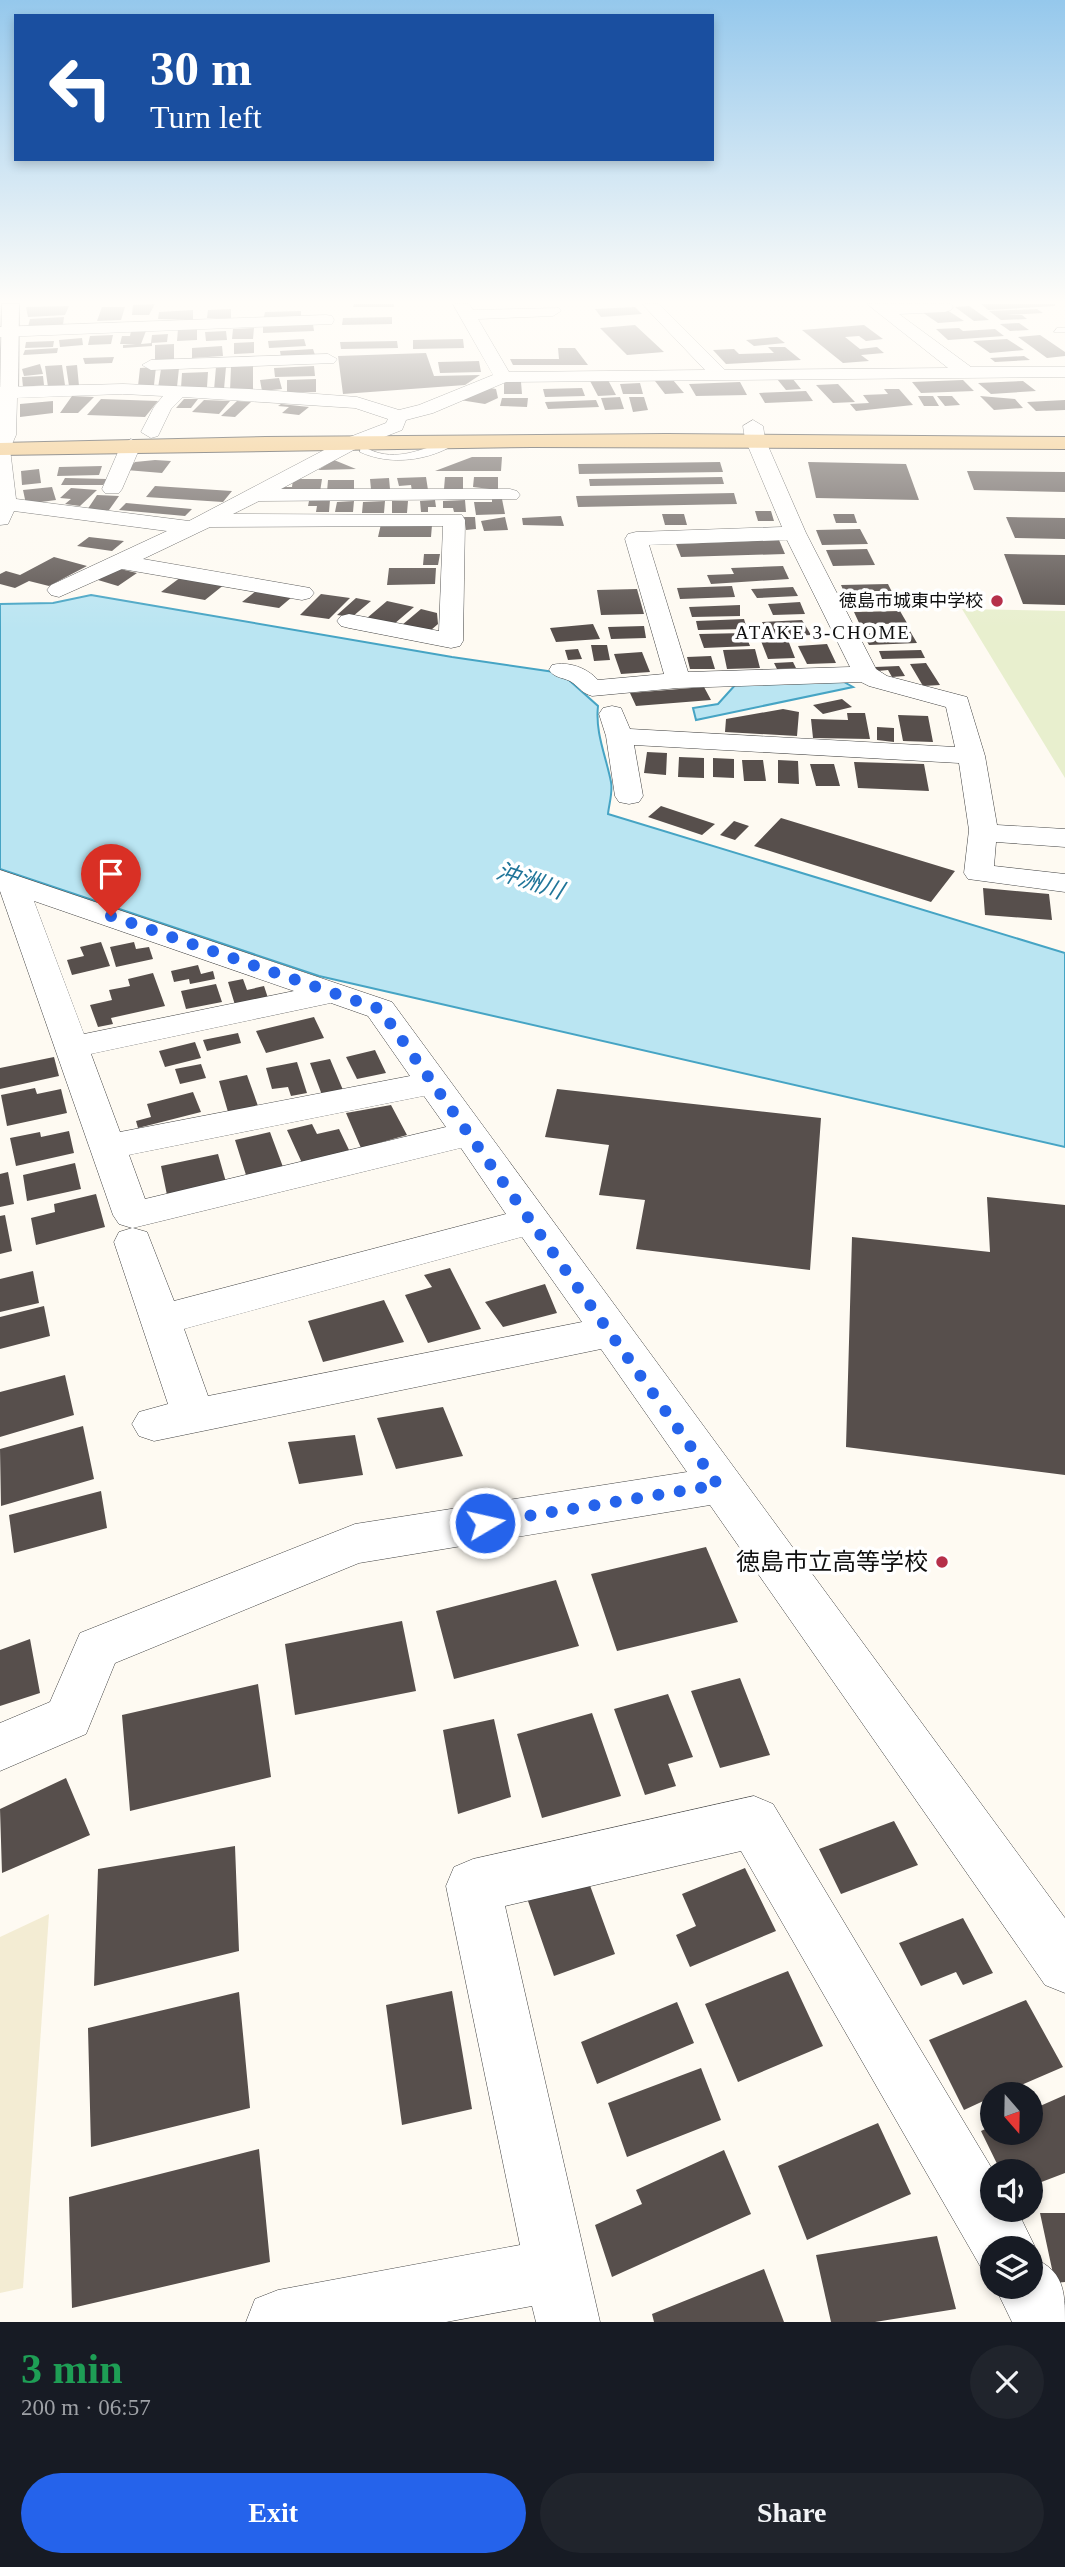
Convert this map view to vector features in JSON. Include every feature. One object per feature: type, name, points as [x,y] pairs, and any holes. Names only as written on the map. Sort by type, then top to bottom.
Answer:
[{"type":"main road","points":[[2,442],[396,421],[1065,443]]},
{"type":"main road","points":[[2,442],[131,445],[1065,429]]},
{"type":"street","points":[[3,412],[3,512],[197,524],[454,520],[451,641],[349,621]]},
{"type":"street","points":[[151,432],[160,412]]},
{"type":"street","points":[[377,412],[396,421]]},
{"type":"street","points":[[59,590],[256,495],[396,421],[418,412]]},
{"type":"street","points":[[754,433],[795,533],[866,674]]},
{"type":"street","points":[[112,489],[131,445]]},
{"type":"street","points":[[256,495],[510,495]]},
{"type":"street","points":[[678,680],[636,539],[795,533]]},
{"type":"street","points":[[118,561],[302,593]]},
{"type":"street","points":[[561,670],[581,676],[592,688],[678,680],[866,674],[878,681],[958,702],[971,756],[983,832],[979,873],[1065,883]]},
{"type":"street","points":[[629,796],[615,725],[971,756]]},
{"type":"street","points":[[983,832],[1065,838]]},
{"type":"street","points":[[6,881],[380,1009],[718,1485],[1065,1965]]},
{"type":"street","points":[[6,881],[71,1047],[132,1215],[469,1134]]},
{"type":"street","points":[[71,1047],[333,993]]},
{"type":"street","points":[[107,1147],[433,1083]]},
{"type":"street","points":[[160,1320],[531,1221]]},
{"type":"street","points":[[133,1242],[160,1320],[174,1420],[610,1332]]},
{"type":"street","points":[[0,1747],[68,1718],[97,1648],[355,1544],[718,1485]]},
{"type":"street","points":[[278,2322],[563,2295],[473,1886],[754,1822],[997,2236]]},
{"type":"street","points":[[1034,2299],[1044,2316],[1044,2322]]},
{"type":"shaded area","points":[[49,1914],[23,2288],[0,2293],[0,1937]]},
{"type":"green space","points":[[962,609],[1065,611],[1065,778]]},
{"type":"water","name":"沖洲川","points":[[91,595],[561,673],[598,706],[599,735],[611,786],[608,814],[1065,953],[1065,1147],[319,976],[0,869],[0,604],[53,603]]},
{"type":"water","points":[[835,677],[853,687],[696,720],[693,708],[718,704],[736,684]]},
{"type":"building","points":[[20,412],[53,412],[53,413],[20,417]]},
{"type":"building","points":[[89,412],[149,412],[145,417],[87,415]]},
{"type":"building","points":[[225,412],[240,412],[235,417],[221,416]]},
{"type":"building","points":[[283,412],[302,412],[299,415]]},
{"type":"building","points":[[472,457],[502,457],[501,471],[435,471]]},
{"type":"building","points":[[334,460],[356,469],[318,470]]},
{"type":"building","points":[[171,461],[162,473],[126,470],[135,462]]},
{"type":"building","points":[[720,462],[723,472],[579,474],[578,464]]},
{"type":"building","points":[[808,462],[906,464],[919,500],[816,498]]},
{"type":"building","points":[[102,466],[99,475],[57,476],[59,467]]},
{"type":"building","points":[[39,469],[41,483],[22,485],[21,471]]},
{"type":"building","points":[[967,471],[1065,472],[1065,492],[974,490]]},
{"type":"building","points":[[426,477],[428,490],[412,491],[411,485],[399,486],[397,478]]},
{"type":"building","points":[[445,477],[463,477],[463,489],[444,489]]},
{"type":"building","points":[[474,477],[498,477],[498,490],[473,487]]},
{"type":"building","points":[[722,477],[724,484],[590,486],[589,479]]},
{"type":"building","points":[[65,478],[107,479],[103,485],[61,485]]},
{"type":"building","points":[[389,478],[390,489],[371,489],[370,479]]},
{"type":"building","points":[[293,479],[322,479],[320,492],[278,492],[279,487],[292,487]]},
{"type":"building","points":[[328,480],[354,480],[354,491],[327,492]]},
{"type":"building","points":[[155,486],[232,491],[223,502],[146,497]]},
{"type":"building","points":[[52,487],[56,500],[26,504],[23,490]]},
{"type":"building","points":[[71,488],[97,490],[80,506],[65,504],[71,499],[60,498]]},
{"type":"building","points":[[734,493],[737,504],[578,507],[576,496]]},
{"type":"building","points":[[97,495],[119,496],[109,510],[87,510]]},
{"type":"building","points":[[492,499],[502,499],[505,514],[476,515],[474,502],[492,502]]},
{"type":"building","points":[[330,500],[329,512],[316,512],[317,506],[308,506],[309,501]]},
{"type":"building","points":[[435,500],[436,507],[428,507],[428,512],[421,512],[420,501]]},
{"type":"building","points":[[465,500],[466,512],[443,508],[443,501]]},
{"type":"building","points":[[354,501],[353,512],[335,512],[337,502]]},
{"type":"building","points":[[385,501],[384,513],[362,513],[363,502]]},
{"type":"building","points":[[392,501],[408,501],[407,513],[392,513]]},
{"type":"building","points":[[126,503],[192,509],[185,516],[119,510]]},
{"type":"building","points":[[755,511],[771,511],[774,521],[758,521]]},
{"type":"building","points":[[662,514],[684,514],[687,525],[665,525]]},
{"type":"building","points":[[833,514],[854,514],[857,523],[836,523]]},
{"type":"building","points":[[561,516],[564,526],[523,525],[522,518]]},
{"type":"building","points":[[464,517],[475,517],[476,529],[466,530]]},
{"type":"building","points":[[505,517],[508,530],[484,531],[481,521]]},
{"type":"building","points":[[1006,517],[1065,518],[1065,539],[1015,538]]},
{"type":"building","points":[[381,524],[432,525],[431,537],[378,537]]},
{"type":"building","points":[[860,529],[868,544],[822,545],[816,530]]},
{"type":"building","points":[[89,537],[124,541],[112,551],[77,546]]},
{"type":"building","points":[[779,540],[785,554],[681,557],[676,544]]},
{"type":"building","points":[[867,549],[875,565],[833,566],[826,550]]},
{"type":"building","points":[[424,554],[440,554],[438,565],[423,565]]},
{"type":"building","points":[[1004,554],[1065,555],[1065,605],[1023,604]]},
{"type":"building","points":[[54,557],[87,566],[49,586],[29,581],[15,588],[0,584],[0,574],[6,571],[20,575]]},
{"type":"building","points":[[783,566],[789,579],[711,584],[707,575],[734,574],[731,568]]},
{"type":"building","points":[[116,568],[137,573],[118,586],[98,580]]},
{"type":"building","points":[[389,568],[436,568],[435,584],[387,585]]},
{"type":"building","points":[[181,577],[225,584],[205,600],[161,592]]},
{"type":"building","points":[[888,584],[895,598],[847,599],[841,585]]},
{"type":"building","points":[[732,586],[735,597],[680,599],[677,588]]},
{"type":"building","points":[[793,587],[798,596],[757,598],[751,589]]},
{"type":"building","points":[[637,589],[644,614],[601,615],[597,590]]},
{"type":"building","points":[[256,591],[292,597],[279,608],[242,602]]},
{"type":"building","points":[[321,594],[350,598],[329,619],[300,615]]},
{"type":"building","points":[[356,598],[371,601],[352,617],[337,615]]},
{"type":"building","points":[[387,601],[414,607],[394,624],[367,618]]},
{"type":"building","points":[[800,602],[805,614],[773,615],[768,604]]},
{"type":"building","points":[[740,605],[740,616],[692,617],[689,607]]},
{"type":"building","points":[[421,609],[437,613],[438,624],[431,630],[402,625]]},
{"type":"building","points":[[900,611],[907,623],[860,625],[854,612]]},
{"type":"building","points":[[744,619],[747,629],[698,630],[696,621]]},
{"type":"building","points":[[802,620],[811,635],[770,637],[762,622]]},
{"type":"building","points":[[593,624],[600,639],[556,642],[550,628]]},
{"type":"building","points":[[644,626],[646,638],[611,639],[608,627]]},
{"type":"building","points":[[910,631],[917,643],[869,645],[863,634]]},
{"type":"building","points":[[745,633],[750,646],[704,648],[699,634]]},
{"type":"building","points":[[788,640],[795,658],[768,659],[761,641]]},
{"type":"building","points":[[827,644],[836,663],[807,664],[798,646]]},
{"type":"building","points":[[591,645],[607,645],[610,660],[594,661]]},
{"type":"building","points":[[578,649],[582,659],[568,660],[565,650]]},
{"type":"building","points":[[755,649],[760,668],[727,669],[723,650]]},
{"type":"building","points":[[921,650],[925,658],[882,659],[879,651]]},
{"type":"building","points":[[642,652],[650,672],[621,674],[614,654]]},
{"type":"building","points":[[711,656],[715,669],[690,669],[687,657]]},
{"type":"building","points":[[793,662],[796,668],[777,669],[774,663]]},
{"type":"building","points":[[926,663],[940,685],[923,686],[910,664]]},
{"type":"building","points":[[899,666],[905,676],[892,677],[888,670],[878,671],[875,667]]},
{"type":"building","points":[[704,687],[711,700],[636,706],[630,693]]},
{"type":"building","points":[[842,699],[852,707],[823,714],[813,705]]},
{"type":"building","points":[[783,709],[799,712],[797,736],[725,732],[726,719]]},
{"type":"building","points":[[847,713],[865,713],[870,739],[813,738],[811,719],[848,720]]},
{"type":"building","points":[[898,715],[928,716],[933,742],[903,741]]},
{"type":"building","points":[[877,727],[894,728],[894,742],[877,740]]},
{"type":"building","points":[[647,752],[667,753],[666,775],[644,773]]},
{"type":"building","points":[[679,757],[704,758],[704,778],[678,777]]},
{"type":"building","points":[[713,758],[734,759],[734,778],[713,777]]},
{"type":"building","points":[[742,760],[763,760],[766,781],[744,781]]},
{"type":"building","points":[[778,760],[798,761],[799,784],[778,783]]},
{"type":"building","points":[[854,762],[924,764],[929,791],[858,788]]},
{"type":"building","points":[[810,764],[834,764],[840,786],[816,786]]},
{"type":"building","points":[[661,806],[715,824],[702,835],[648,817]]},
{"type":"building","points":[[781,818],[955,871],[931,902],[754,846]]},
{"type":"building","points":[[734,821],[749,826],[735,840],[720,835]]},
{"type":"building","points":[[983,888],[1049,894],[1052,920],[985,915]]},
{"type":"building","points":[[101,942],[110,966],[72,975],[67,960],[84,956],[80,947]]},
{"type":"building","points":[[134,942],[136,949],[149,947],[153,959],[116,967],[110,947]]},
{"type":"building","points":[[198,965],[201,974],[213,971],[215,979],[190,984],[189,979],[174,982],[171,971]]},
{"type":"building","points":[[153,973],[165,1006],[111,1018],[113,1024],[98,1027],[90,1005],[112,1000],[109,990],[130,986],[128,979]]},
{"type":"building","points":[[243,979],[247,990],[264,986],[268,998],[235,1005],[228,982]]},
{"type":"building","points":[[216,984],[222,1002],[186,1009],[181,991]]},
{"type":"building","points":[[314,1017],[324,1038],[266,1053],[256,1031]]},
{"type":"building","points":[[238,1033],[241,1043],[207,1051],[203,1040]]},
{"type":"building","points":[[195,1042],[201,1058],[165,1067],[159,1051]]},
{"type":"building","points":[[375,1050],[386,1073],[357,1079],[346,1057]]},
{"type":"building","points":[[54,1057],[59,1076],[0,1089],[0,1068]]},
{"type":"building","points":[[330,1059],[343,1090],[322,1095],[310,1063]]},
{"type":"building","points":[[297,1062],[307,1093],[291,1096],[288,1087],[272,1089],[266,1068]]},
{"type":"building","points":[[201,1064],[206,1078],[180,1084],[175,1069]]},
{"type":"building","points":[[247,1075],[258,1106],[228,1112],[219,1081]]},
{"type":"building","points":[[35,1088],[37,1094],[61,1089],[67,1113],[7,1126],[1,1095]]},
{"type":"building","points":[[557,1089],[821,1118],[810,1270],[636,1249],[645,1200],[599,1195],[609,1145],[545,1137]]},
{"type":"building","points":[[193,1092],[201,1112],[138,1128],[136,1121],[151,1117],[147,1104]]},
{"type":"building","points":[[391,1105],[407,1135],[361,1148],[346,1113]]},
{"type":"building","points":[[312,1124],[317,1134],[339,1129],[349,1150],[302,1163],[287,1130]]},
{"type":"building","points":[[69,1131],[74,1153],[16,1166],[10,1138],[40,1132],[41,1137]]},
{"type":"building","points":[[270,1132],[283,1167],[246,1175],[235,1140]]},
{"type":"building","points":[[218,1154],[226,1182],[167,1195],[161,1166]]},
{"type":"building","points":[[75,1163],[81,1189],[27,1201],[23,1175]]},
{"type":"building","points":[[8,1172],[14,1204],[0,1207],[0,1174]]},
{"type":"building","points":[[96,1194],[105,1227],[36,1245],[31,1218],[55,1212],[54,1204]]},
{"type":"building","points":[[987,1197],[1065,1205],[1065,1475],[846,1447],[852,1237],[990,1252]]},
{"type":"building","points":[[5,1215],[12,1251],[0,1254],[0,1216]]},
{"type":"building","points":[[450,1268],[481,1329],[428,1343],[405,1295],[432,1287],[424,1275]]},
{"type":"building","points":[[33,1271],[39,1303],[0,1312],[0,1279]]},
{"type":"building","points":[[545,1284],[557,1313],[503,1327],[485,1302]]},
{"type":"building","points":[[384,1300],[404,1342],[323,1362],[308,1321]]},
{"type":"building","points":[[44,1306],[50,1336],[0,1349],[0,1317]]},
{"type":"building","points":[[65,1375],[74,1415],[0,1437],[0,1392]]},
{"type":"building","points":[[443,1407],[463,1456],[396,1469],[377,1418]]},
{"type":"building","points":[[83,1426],[94,1479],[1,1506],[0,1449]]},
{"type":"building","points":[[355,1435],[363,1475],[299,1484],[288,1442]]},
{"type":"building","points":[[101,1491],[107,1528],[14,1553],[9,1515]]},
{"type":"building","points":[[706,1547],[738,1622],[617,1651],[591,1574]]},
{"type":"building","points":[[556,1580],[579,1646],[454,1679],[436,1611]]},
{"type":"building","points":[[402,1621],[416,1691],[295,1715],[285,1644]]},
{"type":"building","points":[[30,1639],[40,1693],[0,1706],[0,1650]]},
{"type":"building","points":[[740,1678],[770,1755],[720,1768],[691,1691]]},
{"type":"building","points":[[258,1684],[271,1777],[130,1811],[122,1715]]},
{"type":"building","points":[[668,1694],[693,1757],[668,1764],[676,1786],[645,1795],[614,1709]]},
{"type":"building","points":[[592,1713],[621,1796],[542,1818],[517,1734]]},
{"type":"building","points":[[494,1719],[511,1797],[458,1814],[443,1730]]},
{"type":"building","points":[[66,1778],[90,1835],[2,1873],[0,1809]]},
{"type":"building","points":[[894,1821],[918,1865],[841,1894],[819,1849]]},
{"type":"building","points":[[235,1846],[239,1951],[94,1986],[98,1869]]},
{"type":"building","points":[[745,1868],[776,1931],[690,1967],[676,1935],[696,1926],[682,1894]]},
{"type":"building","points":[[588,1880],[615,1954],[554,1976],[528,1901]]},
{"type":"building","points":[[963,1918],[993,1973],[963,1985],[956,1972],[921,1986],[899,1943]]},
{"type":"building","points":[[788,1971],[823,2046],[738,2082],[705,2004]]},
{"type":"building","points":[[452,1991],[472,2109],[402,2125],[386,2005]]},
{"type":"building","points":[[239,1992],[250,2108],[91,2147],[88,2028]]},
{"type":"building","points":[[1026,2000],[1063,2067],[1028,2082],[980,2082],[980,2103],[964,2110],[929,2040]]},
{"type":"building","points":[[677,2002],[694,2043],[597,2084],[581,2042]]},
{"type":"building","points":[[701,2068],[721,2120],[627,2157],[608,2103]]},
{"type":"building","points":[[1065,2095],[1065,2173],[1043,2181],[1043,2159],[995,2159],[988,2146],[1043,2146],[1043,2105]]},
{"type":"building","points":[[878,2123],[911,2194],[807,2240],[778,2166]]},
{"type":"building","points":[[259,2149],[270,2262],[72,2308],[69,2197]]},
{"type":"building","points":[[724,2150],[751,2214],[612,2277],[595,2225],[642,2204],[636,2190]]},
{"type":"building","points":[[1043,2213],[1065,2213],[1065,2282],[1055,2283],[1042,2222]]},
{"type":"building","points":[[937,2236],[956,2309],[875,2322],[831,2322],[816,2255]]},
{"type":"building","points":[[764,2269],[784,2322],[654,2322],[652,2314]]},
{"type":"place","name":"徳島市城東中学校","points":[[997,601]]},
{"type":"place","name":"徳島市立高等学校","points":[[942,1562]]},
{"type":"district","name":"ATAKE 3-CHOME","points":[[823,632]]},
{"type":"route","points":[[111,916],[380,1009],[718,1485],[485,1523]]}]
